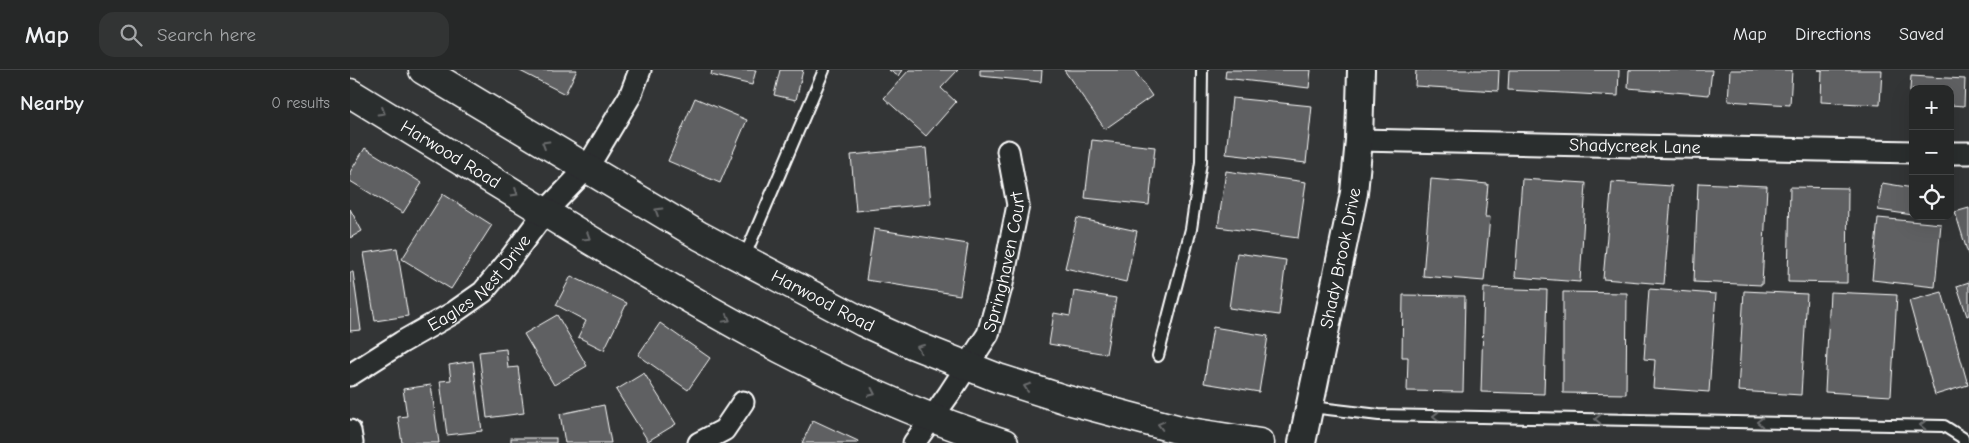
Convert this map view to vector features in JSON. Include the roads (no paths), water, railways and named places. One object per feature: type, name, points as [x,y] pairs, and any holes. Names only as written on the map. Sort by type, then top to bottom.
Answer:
[{"type":"main road","name":"Harwood Road","points":[[439,77],[696,234],[863,322],[966,366],[1064,399],[1184,431],[1260,443]]},
{"type":"main road","name":"Harwood Road","points":[[350,93],[664,284],[775,346],[850,383],[932,418],[1004,443]]},
{"type":"street","name":"Eagles Nest Drive","points":[[350,375],[453,313],[483,292],[545,212],[587,168],[630,96],[640,70]]},
{"type":"street","name":"Shady Brook Drive","points":[[1302,443],[1354,193],[1359,140],[1361,70]]},
{"type":"street","name":"Shadycreek Lane","points":[[1359,140],[1909,152]]},
{"type":"street","name":"Springhaven Court","points":[[914,443],[988,334],[1002,284],[1018,205],[1008,151]]},
{"type":"street","points":[[1954,153],[1969,153]]},
{"type":"street","points":[[699,443],[724,430],[743,402]]},
{"type":"street","points":[[350,431],[352,443]]},
{"type":"lane","points":[[744,260],[824,70]]},
{"type":"lane","points":[[1158,356],[1191,229],[1201,162],[1202,70]]},
{"type":"lane","points":[[1309,407],[1379,416],[1944,426],[1963,438],[1964,443]]}]
